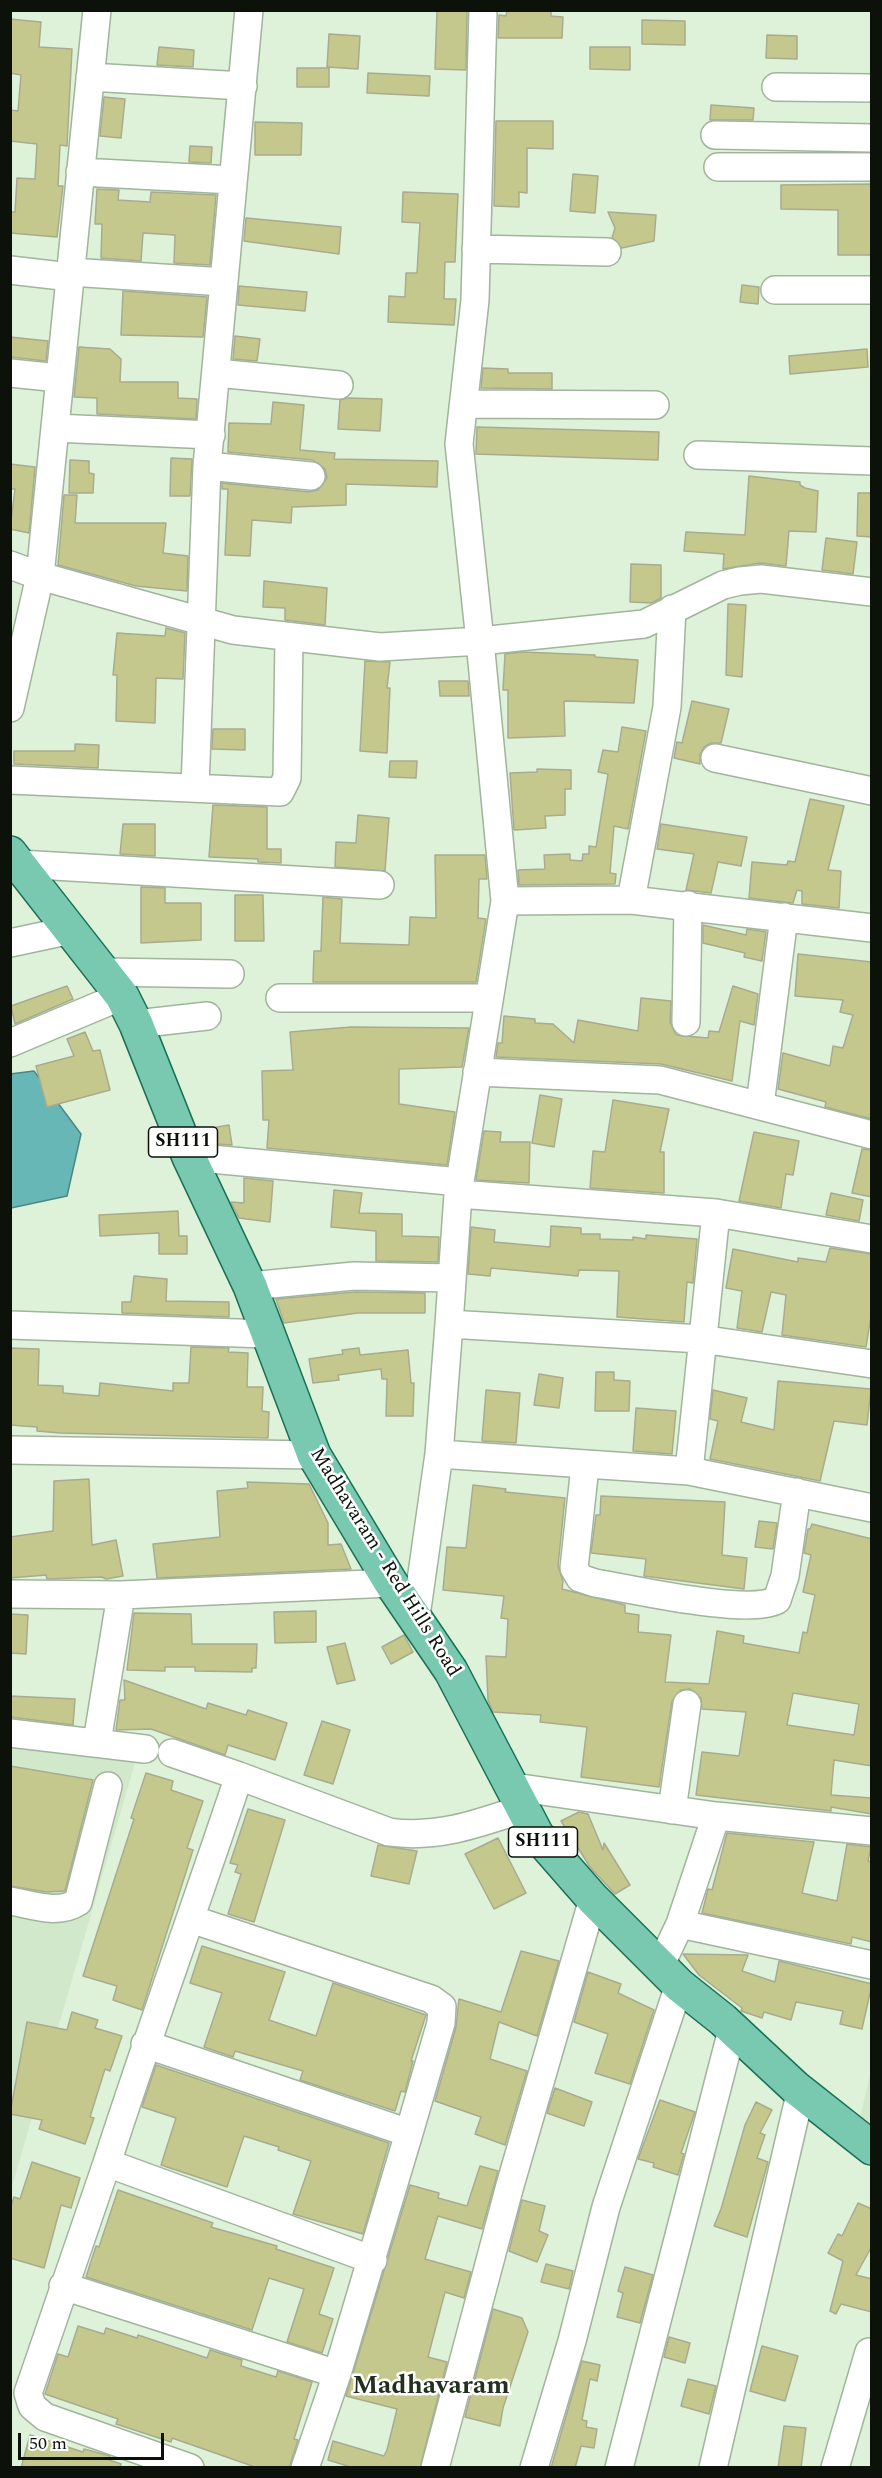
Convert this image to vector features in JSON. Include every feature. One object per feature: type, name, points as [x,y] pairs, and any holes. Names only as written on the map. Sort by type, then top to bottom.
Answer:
[{"type":"main road","name":"Madhavaram - Red Hills Road","points":[[15,859],[121,997],[189,1157],[249,1286],[314,1455],[391,1583],[416,1616],[451,1671],[520,1797],[537,1835],[593,1899],[670,1974],[801,2090],[872,2148]]},
{"type":"street","points":[[10,708],[40,576],[97,10]]},
{"type":"street","points":[[195,788],[207,466],[249,10]]},
{"type":"street","points":[[416,1616],[439,1455],[459,1188],[505,901],[459,444],[474,300],[483,10]]},
{"type":"street","points":[[90,77],[243,86]]},
{"type":"street","points":[[776,87],[872,88]]},
{"type":"street","points":[[716,135],[872,138]]},
{"type":"street","points":[[718,167],[872,167]]},
{"type":"street","points":[[80,172],[233,180]]},
{"type":"street","points":[[476,249],[608,252]]},
{"type":"street","points":[[10,270],[225,282]]},
{"type":"street","points":[[775,291],[872,290]]},
{"type":"street","points":[[10,373],[60,378]]},
{"type":"street","points":[[217,373],[339,385]]},
{"type":"street","points":[[464,404],[655,405]]},
{"type":"street","points":[[55,428],[211,435]]},
{"type":"street","points":[[698,454],[872,461]]},
{"type":"street","points":[[207,466],[311,476]]},
{"type":"street","points":[[10,565],[40,576],[233,630],[380,647],[480,641],[644,624],[723,585],[740,581],[761,579],[872,592]]},
{"type":"street","points":[[631,900],[667,707],[672,609]]},
{"type":"street","points":[[10,780],[280,792],[285,787],[287,778],[289,637]]},
{"type":"street","points":[[715,758],[872,791]]},
{"type":"street","points":[[15,859],[380,885]]},
{"type":"street","points":[[505,901],[631,900],[872,928]]},
{"type":"street","points":[[686,1022],[688,905]]},
{"type":"street","points":[[760,1105],[784,917]]},
{"type":"street","points":[[10,943],[71,930]]},
{"type":"street","points":[[10,1043],[121,997],[230,974]]},
{"type":"street","points":[[121,997],[207,1016]]},
{"type":"street","points":[[280,998],[488,998]]},
{"type":"street","points":[[477,1072],[660,1080],[872,1135]]},
{"type":"street","points":[[189,1157],[459,1188],[716,1213],[872,1239]]},
{"type":"street","points":[[689,1471],[701,1339],[716,1213]]},
{"type":"street","points":[[249,1286],[354,1276],[451,1278]]},
{"type":"street","points":[[449,1324],[701,1339],[872,1364]]},
{"type":"street","points":[[10,1325],[266,1334]]},
{"type":"street","points":[[10,1450],[314,1455]]},
{"type":"street","points":[[439,1455],[689,1471],[872,1508]]},
{"type":"street","points":[[585,1466],[574,1569],[580,1578],[595,1583],[710,1601],[754,1606],[768,1605],[777,1600],[785,1576],[797,1492]]},
{"type":"street","points":[[10,1594],[122,1595],[391,1583]]},
{"type":"street","points":[[97,1742],[122,1595]]},
{"type":"street","points":[[672,1810],[687,1704]]},
{"type":"street","points":[[10,1733],[145,1749]]},
{"type":"street","points":[[172,1753],[389,1832],[409,1835],[464,1829],[520,1797],[872,1831]]},
{"type":"street","points":[[190,2468],[45,2417],[32,2406],[28,2393],[239,1776]]},
{"type":"street","points":[[10,1901],[59,1910],[78,1902],[108,1786]]},
{"type":"street","points":[[534,2468],[572,2341],[670,1974],[680,1924],[716,1816]]},
{"type":"street","points":[[435,2468],[509,2189],[593,1899]]},
{"type":"street","points":[[191,1919],[431,1999],[442,2007],[441,2023],[373,2260],[305,2468]]},
{"type":"street","points":[[680,1924],[872,1965]]},
{"type":"street","points":[[620,2468],[732,2030]]},
{"type":"street","points":[[146,2044],[409,2133]]},
{"type":"street","points":[[713,2468],[801,2090]]},
{"type":"street","points":[[106,2163],[373,2260]]},
{"type":"street","points":[[63,2286],[337,2374]]},
{"type":"street","points":[[835,2468],[871,2350]]},
{"type":"shaded area","points":[[11,1728],[135,1763],[11,2190]]},
{"type":"shaded area","points":[[871,2070],[871,2126],[860,2118]]},
{"type":"water","points":[[34,1071],[81,1134],[67,1196],[11,1208],[10,1074]]},
{"type":"building","points":[[437,10],[467,10],[466,70],[435,69]]},
{"type":"building","points":[[507,10],[551,10],[551,16],[563,17],[562,38],[498,38],[499,15],[506,16]]},
{"type":"building","points":[[10,19],[41,22],[39,47],[72,49],[67,146],[60,145],[58,186],[63,186],[57,237],[10,233],[10,212],[15,212],[17,178],[35,179],[37,144],[10,141],[10,110],[18,111],[21,75],[10,73]]},
{"type":"building","points":[[642,20],[685,21],[685,45],[642,44]]},
{"type":"building","points":[[329,34],[360,36],[358,69],[327,67]]},
{"type":"building","points":[[767,35],[797,36],[797,59],[766,58]]},
{"type":"building","points":[[159,47],[194,50],[193,67],[157,65]]},
{"type":"building","points":[[590,47],[630,47],[630,70],[590,69]]},
{"type":"building","points":[[297,68],[329,68],[329,87],[297,87]]},
{"type":"building","points":[[368,73],[430,76],[429,96],[367,93]]},
{"type":"building","points":[[104,97],[125,99],[121,138],[100,136]]},
{"type":"building","points":[[711,105],[754,108],[753,120],[710,120]]},
{"type":"building","points":[[496,121],[553,121],[553,149],[527,148],[527,193],[519,192],[519,207],[494,206]]},
{"type":"building","points":[[255,122],[302,123],[301,155],[255,155]]},
{"type":"building","points":[[190,146],[212,147],[211,163],[189,162]]},
{"type":"building","points":[[573,174],[598,176],[595,213],[570,211]]},
{"type":"building","points":[[872,184],[872,255],[838,255],[838,210],[781,209],[781,185]]},
{"type":"building","points":[[97,189],[119,190],[118,200],[150,202],[151,192],[216,195],[210,265],[174,263],[175,235],[143,233],[141,261],[101,258],[102,224],[95,224]]},
{"type":"building","points":[[403,192],[458,194],[455,262],[445,262],[444,299],[456,299],[454,325],[388,322],[389,296],[405,297],[406,273],[417,273],[420,223],[402,222]]},
{"type":"building","points":[[608,212],[656,215],[654,241],[622,248],[612,238],[615,228]]},
{"type":"building","points":[[246,218],[341,227],[339,254],[244,241]]},
{"type":"building","points":[[742,285],[759,287],[758,304],[740,302]]},
{"type":"building","points":[[239,286],[307,292],[305,311],[238,305]]},
{"type":"building","points":[[123,291],[207,297],[203,337],[121,335]]},
{"type":"building","points":[[235,336],[260,339],[257,361],[233,359]]},
{"type":"building","points":[[10,337],[48,341],[46,361],[10,357]]},
{"type":"building","points":[[79,347],[110,349],[121,359],[120,382],[178,382],[178,398],[197,399],[196,419],[97,414],[97,398],[74,397]]},
{"type":"building","points":[[867,349],[868,367],[790,374],[789,356]]},
{"type":"building","points":[[483,368],[508,369],[508,373],[552,373],[552,389],[481,388]]},
{"type":"building","points":[[348,398],[382,399],[380,431],[338,429],[340,400]]},
{"type":"building","points":[[273,402],[304,405],[300,450],[335,453],[334,459],[438,461],[437,487],[346,484],[346,505],[292,507],[291,523],[252,520],[250,556],[225,555],[228,489],[222,489],[222,483],[309,492],[318,490],[327,478],[325,469],[313,460],[228,452],[229,423],[271,424]]},
{"type":"building","points":[[477,427],[659,432],[658,460],[476,454]]},
{"type":"building","points":[[171,458],[192,459],[190,496],[170,496]]},
{"type":"building","points":[[70,460],[89,461],[89,473],[94,474],[93,493],[69,493]]},
{"type":"building","points":[[10,464],[35,467],[29,533],[10,529],[15,489],[10,489]]},
{"type":"building","points":[[749,476],[800,482],[800,485],[805,488],[818,491],[816,532],[789,531],[786,566],[760,563],[723,569],[724,554],[684,551],[686,532],[745,535]]},
{"type":"building","points":[[858,493],[872,493],[872,537],[857,536]]},
{"type":"building","points":[[64,495],[77,495],[75,523],[166,523],[163,553],[188,556],[187,591],[136,586],[58,565]]},
{"type":"building","points":[[826,538],[857,542],[853,574],[822,570]]},
{"type":"building","points":[[631,564],[661,565],[661,598],[652,603],[630,602]]},
{"type":"building","points":[[264,581],[327,588],[325,625],[285,620],[285,608],[263,607]]},
{"type":"building","points":[[728,604],[746,605],[742,677],[726,675]]},
{"type":"building","points":[[166,628],[185,633],[183,679],[156,678],[155,723],[116,721],[117,675],[113,675],[117,633],[165,636]]},
{"type":"building","points":[[522,652],[595,655],[595,657],[638,660],[634,703],[564,701],[565,736],[508,738],[508,690],[503,690],[505,654]]},
{"type":"building","points":[[365,661],[390,662],[387,688],[390,688],[387,753],[360,751]]},
{"type":"building","points":[[439,681],[468,681],[469,696],[440,696]]},
{"type":"building","points":[[692,701],[729,709],[721,743],[711,743],[704,747],[700,755],[700,764],[674,758],[677,742],[682,743]]},
{"type":"building","points":[[622,727],[646,731],[628,829],[614,826],[610,873],[616,874],[615,884],[519,885],[518,870],[545,869],[544,855],[570,854],[570,860],[582,861],[583,854],[589,854],[589,846],[596,847],[608,774],[598,772],[603,750],[618,752]]},
{"type":"building","points":[[213,729],[245,729],[245,750],[212,749]]},
{"type":"building","points":[[75,744],[99,745],[98,768],[14,764],[14,751],[75,751]]},
{"type":"building","points":[[390,761],[417,761],[416,778],[389,777]]},
{"type":"building","points":[[537,769],[571,770],[571,789],[565,789],[565,815],[545,816],[546,828],[514,830],[510,773],[537,772]]},
{"type":"building","points":[[810,799],[844,806],[828,870],[841,871],[839,908],[802,904],[802,891],[797,890],[793,903],[749,898],[752,862],[787,865],[788,861],[795,862]]},
{"type":"building","points":[[213,805],[267,807],[267,849],[281,849],[281,863],[258,862],[258,859],[209,857]]},
{"type":"building","points":[[358,815],[389,818],[385,871],[335,867],[336,842],[356,843]]},
{"type":"building","points":[[123,824],[155,824],[155,856],[120,854]]},
{"type":"building","points":[[661,824],[747,837],[741,866],[718,862],[711,893],[686,890],[694,854],[657,849]]},
{"type":"building","points":[[435,855],[485,855],[487,879],[479,879],[478,918],[486,919],[476,982],[313,982],[314,951],[321,951],[323,897],[342,899],[340,943],[409,945],[410,917],[436,918]]},
{"type":"building","points":[[141,887],[165,888],[165,903],[201,903],[201,940],[141,943]]},
{"type":"building","points":[[235,895],[263,895],[264,941],[235,941]]},
{"type":"building","points":[[703,925],[746,935],[747,929],[766,932],[762,961],[744,957],[745,953],[703,943]]},
{"type":"building","points":[[798,954],[872,962],[872,1119],[825,1107],[826,1102],[778,1089],[783,1053],[830,1066],[833,1046],[843,1048],[853,1015],[840,1012],[843,1000],[795,996]]},
{"type":"building","points":[[67,986],[73,999],[15,1024],[11,1006]]},
{"type":"building","points":[[733,986],[758,994],[754,1025],[740,1021],[732,1081],[661,1064],[496,1057],[498,1043],[502,1043],[504,1016],[535,1019],[535,1023],[553,1024],[574,1043],[578,1020],[638,1031],[641,998],[671,1001],[670,1022],[676,1035],[708,1038],[709,1031],[719,1032]]},
{"type":"building","points":[[351,1027],[469,1028],[462,1067],[399,1069],[399,1104],[455,1112],[447,1165],[267,1148],[269,1120],[263,1120],[262,1071],[293,1070],[290,1032]]},
{"type":"building","points":[[85,1032],[93,1051],[100,1050],[110,1090],[47,1107],[36,1066],[74,1056],[67,1039]]},
{"type":"building","points":[[540,1095],[562,1099],[554,1147],[532,1143]]},
{"type":"building","points":[[613,1100],[669,1109],[660,1152],[664,1152],[664,1193],[590,1188],[593,1151],[605,1152]]},
{"type":"building","points":[[229,1125],[232,1145],[203,1143],[199,1130]]},
{"type":"building","points":[[484,1131],[501,1132],[500,1142],[530,1142],[529,1183],[476,1180]]},
{"type":"building","points":[[754,1132],[799,1141],[793,1175],[786,1174],[781,1208],[739,1201]]},
{"type":"building","points":[[862,1149],[872,1150],[872,1197],[852,1193]]},
{"type":"building","points":[[244,1178],[273,1181],[270,1222],[239,1218],[231,1202],[244,1203]]},
{"type":"building","points":[[334,1190],[362,1193],[359,1213],[402,1214],[402,1236],[439,1237],[438,1262],[376,1261],[376,1231],[331,1227]]},
{"type":"building","points":[[831,1193],[863,1200],[859,1221],[826,1215]]},
{"type":"building","points":[[178,1211],[179,1236],[187,1236],[187,1254],[159,1254],[159,1233],[100,1236],[99,1215]]},
{"type":"building","points":[[551,1226],[581,1228],[581,1234],[600,1234],[600,1239],[633,1240],[633,1237],[646,1239],[646,1235],[697,1239],[693,1283],[687,1282],[684,1322],[617,1317],[619,1271],[579,1270],[578,1276],[491,1268],[490,1276],[468,1274],[471,1227],[495,1230],[494,1242],[550,1247]]},
{"type":"building","points":[[830,1248],[872,1254],[872,1310],[866,1347],[782,1335],[786,1295],[771,1292],[762,1332],[737,1328],[742,1291],[726,1288],[733,1249],[798,1262],[798,1258],[826,1262]]},
{"type":"building","points":[[134,1276],[167,1279],[166,1301],[229,1302],[229,1317],[122,1313],[122,1302],[131,1302]]},
{"type":"building","points":[[355,1292],[425,1293],[425,1313],[358,1313],[284,1323],[276,1299]]},
{"type":"building","points":[[191,1347],[229,1348],[228,1352],[248,1353],[247,1387],[263,1387],[262,1411],[269,1412],[268,1438],[60,1433],[37,1431],[37,1427],[10,1425],[10,1348],[39,1349],[38,1385],[63,1386],[63,1393],[99,1396],[100,1383],[173,1391],[173,1383],[189,1383]]},
{"type":"building","points":[[359,1348],[360,1355],[408,1350],[411,1383],[414,1383],[413,1416],[386,1416],[387,1379],[382,1379],[381,1369],[338,1375],[339,1380],[313,1383],[309,1359],[343,1354],[342,1350]]},
{"type":"building","points":[[596,1372],[614,1372],[614,1380],[630,1381],[629,1411],[595,1411]]},
{"type":"building","points":[[539,1374],[563,1378],[559,1408],[534,1405]]},
{"type":"building","points":[[778,1381],[871,1389],[867,1425],[834,1421],[820,1481],[710,1459],[718,1421],[710,1419],[713,1390],[747,1398],[741,1422],[774,1430]]},
{"type":"building","points":[[486,1390],[520,1393],[516,1443],[482,1441]]},
{"type":"building","points":[[636,1408],[676,1411],[672,1454],[633,1451]]},
{"type":"building","points":[[89,1479],[92,1545],[116,1540],[123,1576],[106,1579],[102,1577],[47,1579],[46,1575],[10,1578],[10,1537],[53,1531],[54,1481]]},
{"type":"building","points":[[247,1482],[309,1484],[328,1523],[328,1545],[341,1544],[351,1569],[157,1578],[153,1544],[220,1537],[217,1491],[248,1488]]},
{"type":"building","points":[[473,1485],[506,1489],[505,1492],[565,1498],[558,1566],[563,1581],[562,1589],[625,1605],[625,1613],[639,1615],[638,1632],[671,1635],[665,1682],[709,1684],[717,1631],[744,1636],[743,1643],[799,1653],[803,1632],[807,1633],[815,1595],[803,1592],[811,1555],[804,1553],[808,1529],[812,1524],[872,1539],[872,1766],[834,1760],[831,1795],[872,1798],[872,1814],[831,1807],[831,1811],[696,1795],[702,1752],[739,1756],[746,1712],[702,1709],[701,1698],[690,1689],[681,1690],[672,1701],[659,1787],[581,1777],[587,1727],[540,1722],[541,1715],[493,1712],[488,1700],[486,1656],[506,1657],[508,1619],[501,1618],[504,1596],[443,1590],[447,1547],[466,1548]],"holes":[[[793,1693],[859,1704],[854,1735],[787,1725]]]},
{"type":"building","points":[[601,1496],[725,1502],[722,1555],[747,1558],[744,1589],[644,1576],[646,1559],[591,1553],[596,1515],[600,1515]]},
{"type":"building","points":[[759,1521],[777,1523],[773,1549],[755,1547]]},
{"type":"building","points":[[316,1611],[316,1642],[275,1643],[274,1612]]},
{"type":"building","points":[[134,1613],[191,1614],[192,1644],[257,1644],[256,1668],[252,1668],[252,1672],[195,1671],[195,1667],[165,1667],[165,1671],[127,1670]]},
{"type":"building","points":[[10,1614],[28,1615],[26,1654],[10,1653]]},
{"type":"building","points":[[404,1635],[413,1652],[391,1664],[382,1647]]},
{"type":"building","points":[[345,1643],[355,1680],[337,1684],[327,1647]]},
{"type":"building","points":[[124,1680],[206,1709],[208,1703],[246,1715],[248,1710],[287,1723],[275,1760],[228,1745],[225,1755],[151,1729],[116,1730],[120,1700],[125,1700]]},
{"type":"building","points":[[10,1696],[75,1699],[73,1725],[10,1717]]},
{"type":"building","points":[[322,1721],[350,1730],[333,1784],[304,1775]]},
{"type":"building","points":[[10,1766],[93,1780],[65,1891],[47,1892],[10,1886]]},
{"type":"building","points":[[146,1773],[173,1781],[171,1790],[203,1801],[187,1848],[193,1850],[142,2010],[113,2000],[117,1986],[83,1976],[134,1819],[131,1818]]},
{"type":"building","points":[[248,1809],[285,1820],[254,1922],[228,1914],[241,1874],[235,1872],[238,1865],[230,1863]]},
{"type":"building","points":[[579,1812],[588,1814],[603,1850],[604,1843],[630,1885],[615,1894],[590,1867],[561,1821]]},
{"type":"building","points":[[727,1833],[814,1842],[802,1893],[837,1901],[847,1844],[871,1847],[868,1861],[872,1862],[872,1942],[852,1937],[851,1944],[702,1913],[708,1889],[712,1890]]},
{"type":"building","points":[[498,1838],[526,1893],[494,1909],[465,1854]]},
{"type":"building","points":[[378,1845],[417,1851],[409,1884],[371,1876]]},
{"type":"building","points":[[202,1946],[285,1972],[269,2020],[316,2036],[333,1983],[426,2015],[411,2061],[413,2061],[405,2092],[401,2091],[395,2111],[300,2080],[303,2071],[235,2051],[233,2057],[204,2047],[222,1993],[190,1983]]},
{"type":"building","points":[[521,1951],[559,1961],[537,2036],[499,2022],[490,2059],[527,2071],[505,2145],[475,2134],[481,2117],[435,2101],[456,2027],[459,1999],[501,2012]]},
{"type":"building","points":[[683,1954],[748,1955],[742,1971],[775,1982],[779,1961],[872,1984],[862,2029],[840,2024],[843,2011],[796,2002],[791,2020],[764,2012],[762,2018],[741,2011],[742,2008],[699,1975]]},
{"type":"building","points":[[588,1972],[621,1984],[618,1993],[654,2010],[630,2084],[595,2073],[608,2034],[574,2022]]},
{"type":"building","points":[[72,2012],[98,2020],[95,2028],[122,2036],[110,2071],[105,2069],[90,2117],[94,2118],[85,2144],[39,2129],[42,2120],[10,2114],[27,2022],[67,2030]]},
{"type":"building","points":[[156,2065],[389,2143],[363,2234],[293,2214],[311,2161],[278,2150],[279,2147],[244,2136],[227,2187],[161,2165],[176,2118],[142,2107]]},
{"type":"building","points":[[555,2088],[592,2102],[584,2126],[547,2113]]},
{"type":"building","points":[[660,2100],[695,2112],[681,2153],[684,2154],[678,2175],[653,2167],[654,2163],[638,2159]]},
{"type":"building","points":[[756,2102],[772,2110],[760,2133],[765,2135],[757,2158],[768,2162],[747,2237],[714,2226],[745,2125]]},
{"type":"building","points":[[32,2162],[80,2178],[71,2208],[61,2205],[44,2268],[10,2258],[10,2209],[14,2197],[20,2199]]},
{"type":"building","points":[[480,2166],[498,2171],[482,2229],[438,2216],[425,2259],[471,2272],[464,2298],[445,2292],[428,2357],[447,2362],[420,2468],[354,2468],[328,2460],[333,2441],[384,2456],[387,2450],[397,2409],[346,2396],[410,2185],[439,2193],[438,2198],[467,2206]]},
{"type":"building","points":[[118,2190],[213,2223],[211,2227],[277,2246],[276,2249],[334,2268],[319,2314],[333,2319],[322,2353],[287,2342],[304,2289],[269,2278],[252,2330],[86,2277],[96,2246],[99,2247]]},
{"type":"building","points":[[522,2200],[545,2206],[539,2231],[548,2235],[537,2262],[509,2251]]},
{"type":"building","points":[[858,2203],[872,2209],[872,2246],[856,2275],[872,2279],[872,2312],[841,2304],[836,2314],[830,2311],[843,2261],[828,2253],[838,2234],[842,2236]]},
{"type":"building","points":[[546,2264],[573,2271],[569,2289],[541,2282]]},
{"type":"building","points":[[625,2267],[653,2275],[640,2323],[617,2317],[623,2293],[618,2291]]},
{"type":"building","points":[[493,2309],[522,2318],[528,2332],[503,2408],[500,2426],[465,2417]]},
{"type":"building","points":[[78,2326],[104,2334],[106,2328],[137,2338],[138,2335],[207,2358],[210,2350],[242,2360],[241,2366],[276,2377],[278,2371],[312,2382],[294,2439],[298,2440],[289,2468],[258,2468],[172,2438],[171,2442],[116,2424],[118,2419],[45,2394],[58,2354],[68,2357]]},
{"type":"building","points":[[669,2337],[690,2343],[685,2363],[664,2357]]},
{"type":"building","points":[[762,2346],[798,2356],[785,2401],[750,2391]]},
{"type":"building","points":[[582,2361],[600,2365],[597,2381],[590,2379],[582,2420],[587,2421],[586,2427],[597,2429],[594,2448],[581,2446],[575,2468],[551,2468]]},
{"type":"building","points":[[688,2379],[716,2386],[709,2414],[681,2406]]},
{"type":"building","points":[[784,2426],[806,2428],[801,2468],[778,2468]]},
{"type":"building","points":[[30,2435],[83,2452],[84,2449],[110,2456],[109,2460],[121,2464],[120,2468],[21,2468]]},
{"type":"district","name":"Madhavaram","points":[[431,2388]]}]
